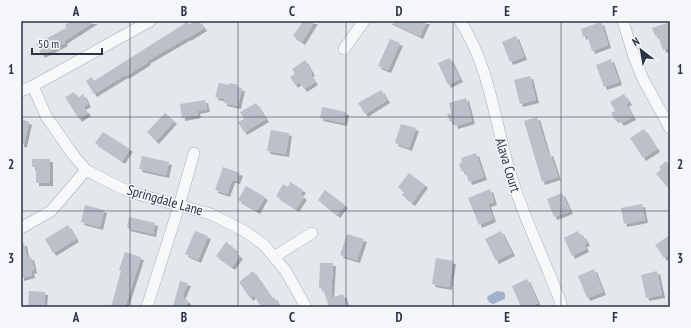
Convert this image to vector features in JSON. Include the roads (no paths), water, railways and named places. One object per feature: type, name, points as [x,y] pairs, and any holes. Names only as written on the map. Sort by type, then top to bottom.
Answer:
[{"type":"street","points":[[21,91],[33,86],[150,21]]},
{"type":"street","points":[[344,49],[364,21]]},
{"type":"street","name":"Alava Court","points":[[460,21],[474,46],[484,69],[511,178],[562,307]]},
{"type":"street","points":[[624,21],[634,57],[643,79],[670,128]]},
{"type":"street","name":"Springdale Lane","points":[[33,86],[46,116],[70,151],[86,170],[121,188],[137,194],[202,211],[223,219],[255,238],[264,245],[285,270],[306,307]]},
{"type":"street","points":[[147,307],[194,153]]},
{"type":"street","points":[[21,228],[51,210],[72,188],[86,170]]},
{"type":"street","points":[[274,257],[312,233]]},
{"type":"water","points":[[497,291],[504,292],[505,299],[493,304],[489,302],[487,298],[488,296]]}]
